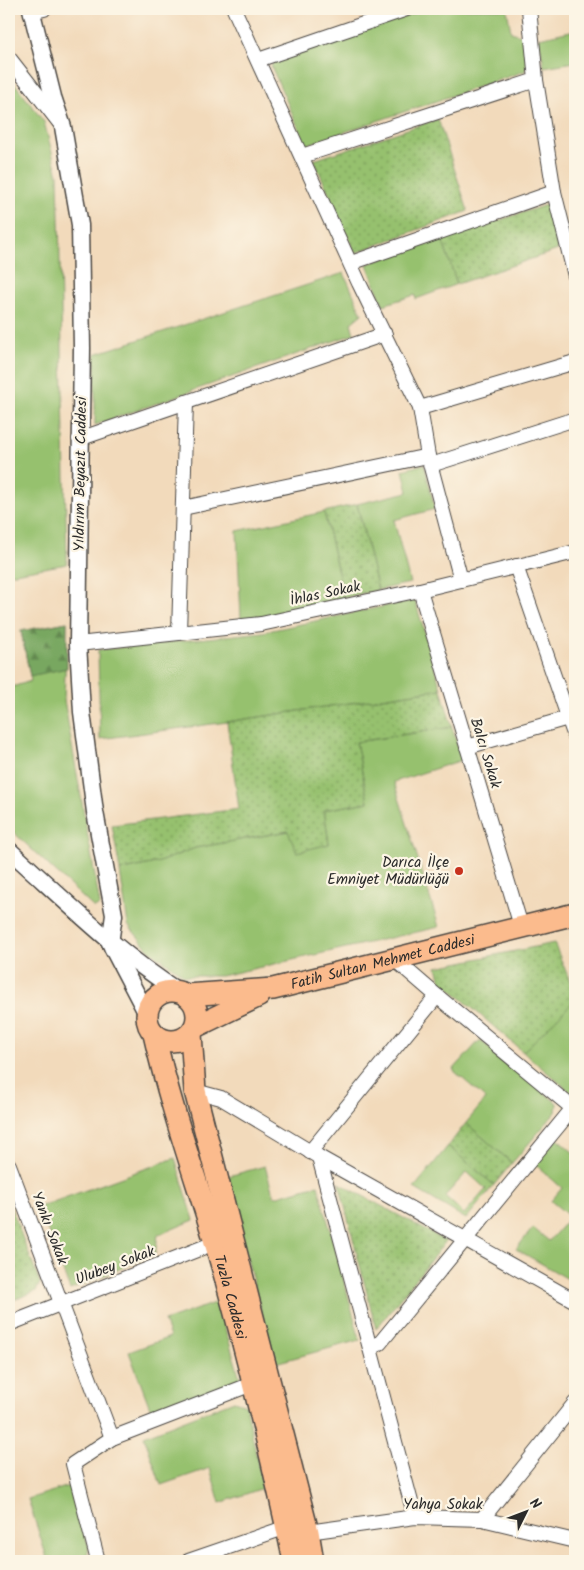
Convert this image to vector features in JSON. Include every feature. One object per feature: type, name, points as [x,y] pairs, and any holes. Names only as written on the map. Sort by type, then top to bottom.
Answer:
[{"type":"main road","name":"Fatih Sultan Mehmet Caddesi","points":[[182,993],[273,989],[575,914]]},
{"type":"main road","points":[[193,1030],[196,1008],[182,993],[171,991],[158,995],[149,1007],[147,1014],[148,1022],[154,1034],[169,1042],[177,1041],[193,1030],[273,989]]},
{"type":"main road","name":"Tuzla Caddesi","points":[[193,1030],[195,1091],[252,1384],[294,1561]]},
{"type":"main road","name":"Tuzla Caddesi","points":[[154,1034],[163,1072],[224,1240],[308,1532],[313,1561]]},
{"type":"street","points":[[234,9],[420,408],[430,460],[461,580]]},
{"type":"street","points":[[258,60],[407,9]]},
{"type":"street","points":[[529,9],[536,80],[554,192],[575,276]]},
{"type":"street","name":"Yıldırım Beyazıt Caddesi","points":[[35,10],[53,97],[63,127],[80,225],[82,348],[79,439],[78,644],[82,712],[95,812],[114,915],[110,943]]},
{"type":"street","points":[[9,58],[63,127]]},
{"type":"street","points":[[302,156],[536,80]]},
{"type":"street","points":[[351,263],[554,192]]},
{"type":"street","points":[[79,439],[385,334]]},
{"type":"street","points":[[420,408],[575,362]]},
{"type":"street","points":[[179,632],[186,402]]},
{"type":"street","points":[[183,508],[430,460],[575,419]]},
{"type":"street","name":"İhlas Sokak","points":[[78,644],[261,624],[420,590],[575,552]]},
{"type":"street","points":[[516,566],[572,717],[575,737]]},
{"type":"street","name":"Balcı Sokak","points":[[420,590],[521,926]]},
{"type":"street","points":[[467,747],[572,717]]},
{"type":"street","points":[[9,850],[94,926],[110,943],[147,971],[182,993]]},
{"type":"street","points":[[110,943],[147,1014]]},
{"type":"street","points":[[370,1348],[380,1343],[464,1238],[574,1109],[393,958]]},
{"type":"street","points":[[314,1155],[437,996]]},
{"type":"street","points":[[195,1091],[221,1098],[314,1155],[575,1301]]},
{"type":"street","points":[[314,1155],[370,1348],[415,1517]]},
{"type":"street","name":"Yankı Sokak","points":[[9,1165],[112,1438]]},
{"type":"street","name":"Ulubey Sokak","points":[[9,1324],[224,1240]]},
{"type":"street","points":[[98,1561],[73,1464],[112,1438],[252,1384]]},
{"type":"street","points":[[482,1519],[575,1403]]},
{"type":"street","name":"Yahya Sokak","points":[[308,1532],[415,1517],[482,1519],[575,1541]]},
{"type":"street","points":[[188,1561],[287,1527]]},
{"type":"green space","points":[[428,9],[507,9],[511,32],[524,36],[527,63],[525,71],[306,145],[271,66],[275,60]]},
{"type":"green space","points":[[575,30],[575,62],[544,67],[539,38]]},
{"type":"green space","points":[[9,76],[44,122],[58,175],[67,564],[9,574]]},
{"type":"green space","points":[[438,119],[468,211],[355,253],[314,160]]},
{"type":"green space","points":[[549,204],[558,250],[457,284],[442,239]]},
{"type":"green space","points":[[442,239],[457,284],[416,299],[415,295],[383,305],[367,264]]},
{"type":"green space","points":[[344,273],[362,314],[351,323],[354,334],[95,425],[95,354]]},
{"type":"green space","points":[[424,464],[435,509],[394,520],[410,583],[378,590],[357,504],[408,492],[403,470]]},
{"type":"green space","points":[[357,504],[378,590],[344,598],[324,512]]},
{"type":"green space","points":[[324,512],[344,598],[259,618],[241,619],[237,531]]},
{"type":"green space","points":[[415,600],[441,689],[227,722],[100,739],[98,650],[263,632]]},
{"type":"green space","points":[[67,622],[64,700],[100,905],[94,908],[9,828],[9,688],[31,681],[21,631]]},
{"type":"green space","points":[[67,622],[67,668],[30,676],[21,631]]},
{"type":"green space","points":[[441,689],[452,727],[356,742],[368,802],[324,810],[329,844],[297,852],[288,831],[195,848],[159,862],[120,871],[112,825],[239,809],[227,722]]},
{"type":"green space","points":[[452,727],[462,760],[394,782],[439,927],[221,976],[185,976],[149,950],[128,925],[120,871],[159,862],[195,848],[289,831],[329,844],[324,810],[368,802],[356,742]]},
{"type":"green space","points":[[554,943],[575,993],[575,1000],[523,1052],[441,981],[437,967]]},
{"type":"green space","points":[[575,1000],[575,1096],[523,1052]]},
{"type":"green space","points":[[480,1040],[557,1103],[556,1112],[512,1163],[466,1123],[486,1099],[453,1070]]},
{"type":"green space","points":[[466,1123],[512,1163],[494,1185],[448,1146]]},
{"type":"green space","points":[[557,1138],[575,1154],[575,1283],[516,1249],[533,1228],[549,1241],[570,1217],[551,1201],[562,1188],[535,1164]]},
{"type":"green space","points":[[448,1146],[494,1185],[466,1219],[414,1188]],"holes":[[[467,1172],[486,1189],[464,1214],[445,1196]]]},
{"type":"green space","points":[[175,1158],[194,1220],[158,1235],[155,1254],[70,1290],[39,1207]]},
{"type":"green space","points":[[265,1166],[274,1197],[318,1185],[360,1340],[275,1363],[225,1177]]},
{"type":"green space","points":[[339,1183],[446,1241],[376,1329]]},
{"type":"green space","points":[[9,1203],[40,1283],[36,1291],[9,1302]]},
{"type":"green space","points":[[217,1302],[240,1378],[237,1383],[153,1416],[129,1352],[170,1337],[164,1321]]},
{"type":"green space","points":[[234,1401],[246,1405],[263,1488],[220,1503],[210,1468],[161,1485],[144,1436]]},
{"type":"green space","points":[[69,1486],[89,1547],[86,1559],[48,1561],[28,1499]]},
{"type":"place","name":"Darıca İlçe Emniyet Müdürlüğü","points":[[459,871]]}]
